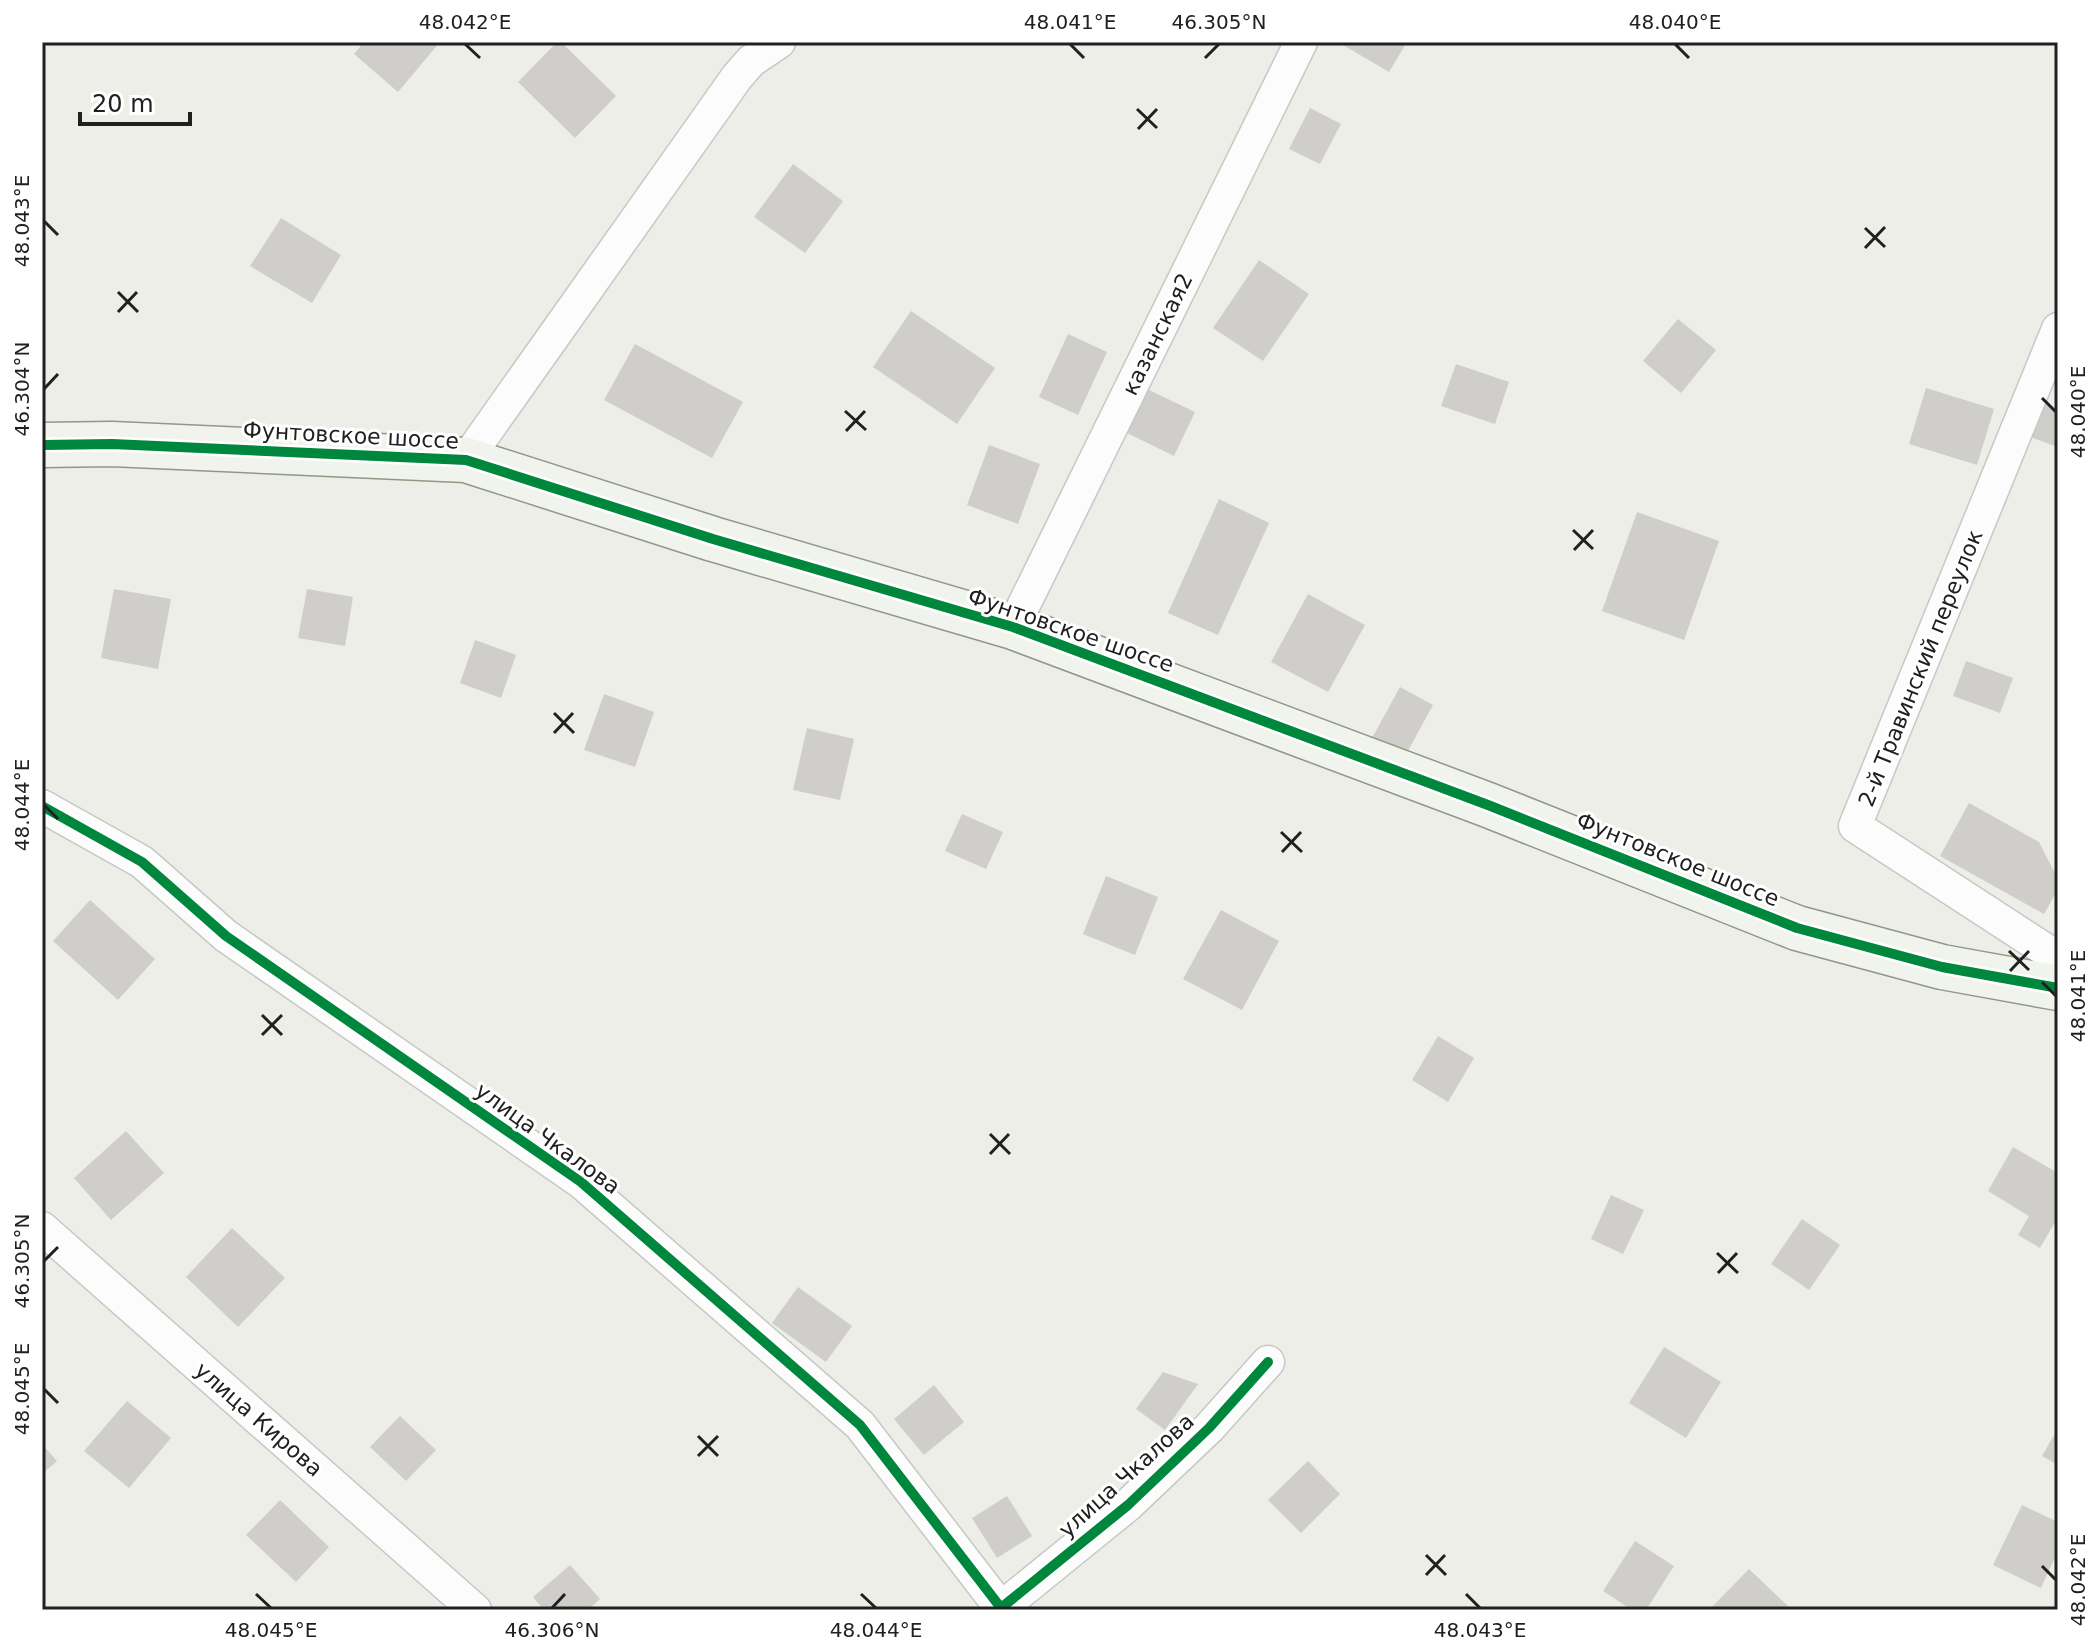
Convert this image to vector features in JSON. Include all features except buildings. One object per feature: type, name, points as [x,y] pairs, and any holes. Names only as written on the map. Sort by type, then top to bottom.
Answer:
[{"type":"street","points":[[466,460],[737,77],[751,61],[779,42]]},
{"type":"street","name":"казанская2","points":[[1013,627],[1301,42]]},
{"type":"street","name":"2-й Травинский переулок","points":[[2058,329],[1855,826],[2058,958]]},
{"type":"street","name":"Фунтовское шоссе","points":[[42,445],[112,444],[466,460],[713,539],[1013,627],[1488,805],[1797,928],[1942,967],[2058,988]]},
{"type":"street","name":"улица Чкалова","points":[[42,806],[142,862],[226,936],[581,1182],[860,1425],[1000,1609],[1128,1505],[1209,1428],[1268,1362]]},
{"type":"street","name":"улица Кирова","points":[[42,1228],[475,1610]]},
{"type":"cycle path","points":[[42,445],[112,444],[466,460],[713,539],[1013,627],[1488,805],[1797,928],[1942,967],[2058,988]]},
{"type":"cycle path","points":[[42,806],[142,862],[226,936],[581,1182],[860,1425],[1001,1608],[1128,1505],[1209,1428],[1268,1362]]}]
